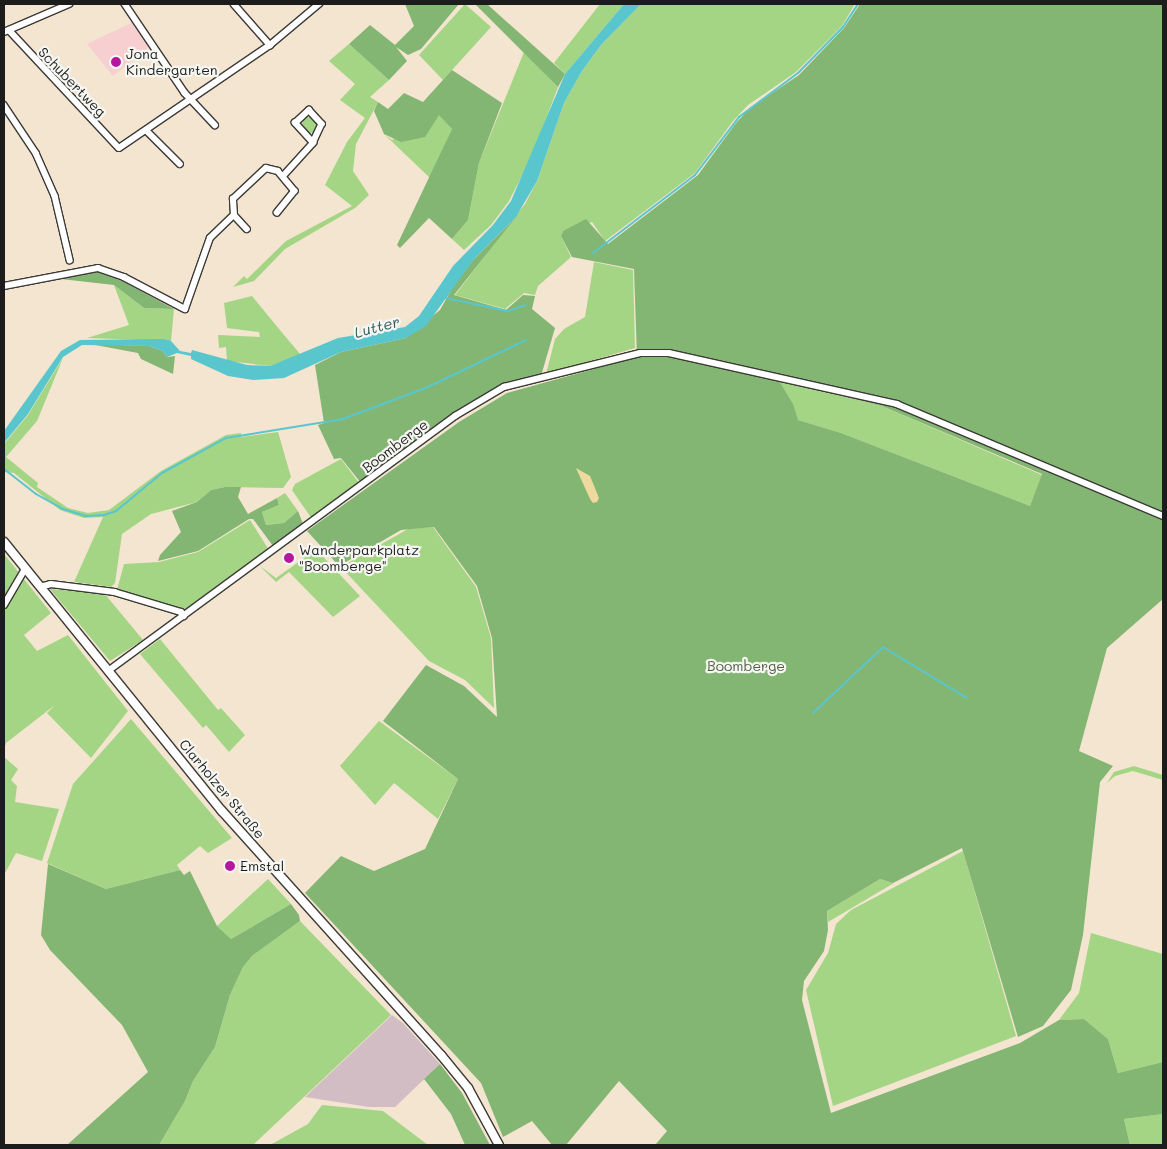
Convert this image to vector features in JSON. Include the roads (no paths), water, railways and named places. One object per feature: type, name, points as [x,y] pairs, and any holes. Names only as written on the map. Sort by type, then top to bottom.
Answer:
[{"type":"street","points":[[6,31],[69,4]]},
{"type":"street","points":[[125,4],[191,99],[216,125]]},
{"type":"street","points":[[234,4],[270,45]]},
{"type":"street","points":[[180,164],[146,130],[270,45],[319,4]]},
{"type":"street","name":"Schubertweg","points":[[6,31],[119,148],[146,130]]},
{"type":"street","points":[[4,105],[36,153],[55,196],[70,260]]},
{"type":"street","points":[[283,176],[313,142],[322,124],[309,110],[295,123],[313,142]]},
{"type":"street","points":[[247,229],[234,215],[233,199],[266,168],[278,171],[295,194],[277,213]]},
{"type":"street","points":[[4,286],[98,268],[124,277],[185,308],[210,238],[234,215]]},
{"type":"street","name":"Boomberge","points":[[108,671],[454,416],[496,392],[640,353],[669,353],[897,404],[1163,516]]},
{"type":"street","name":"Clarholzer Straße","points":[[4,542],[222,811],[441,1054],[484,1112],[499,1145]]},
{"type":"street","points":[[4,605],[25,569]]},
{"type":"street","points":[[40,587],[51,584],[114,592],[184,616]]},
{"type":"water","points":[[624,4],[641,4],[601,45],[582,71],[564,103],[537,181],[516,217],[474,259],[426,326],[406,338],[341,352],[284,378],[253,380],[228,376],[191,359],[191,356],[177,353],[167,357],[163,351],[149,346],[82,345],[63,357],[28,414],[4,443],[4,431],[61,351],[80,340],[163,339],[171,341],[180,351],[191,353],[192,350],[247,365],[270,366],[338,338],[405,327],[419,316],[453,266],[493,225],[511,201],[565,74]]},
{"type":"waterway","points":[[593,253],[695,175],[739,117],[798,73],[843,27],[858,4]]},
{"type":"waterway","points":[[445,298],[508,311],[525,305]]},
{"type":"waterway","points":[[4,469],[36,494],[63,509],[86,516],[104,515],[116,511],[162,473],[226,438],[343,419],[428,387],[526,340]]},
{"type":"waterway","points":[[813,713],[883,647],[967,698]]},
{"type":"place","name":"Jona Kindergarten","points":[[116,62]]},
{"type":"place","name":"Wanderparkplatz \"Boomberge\"","points":[[289,558]]},
{"type":"place","name":"Emstal","points":[[230,866]]},
{"type":"water label","name":"Lutter","points":[[377,327]]}]
